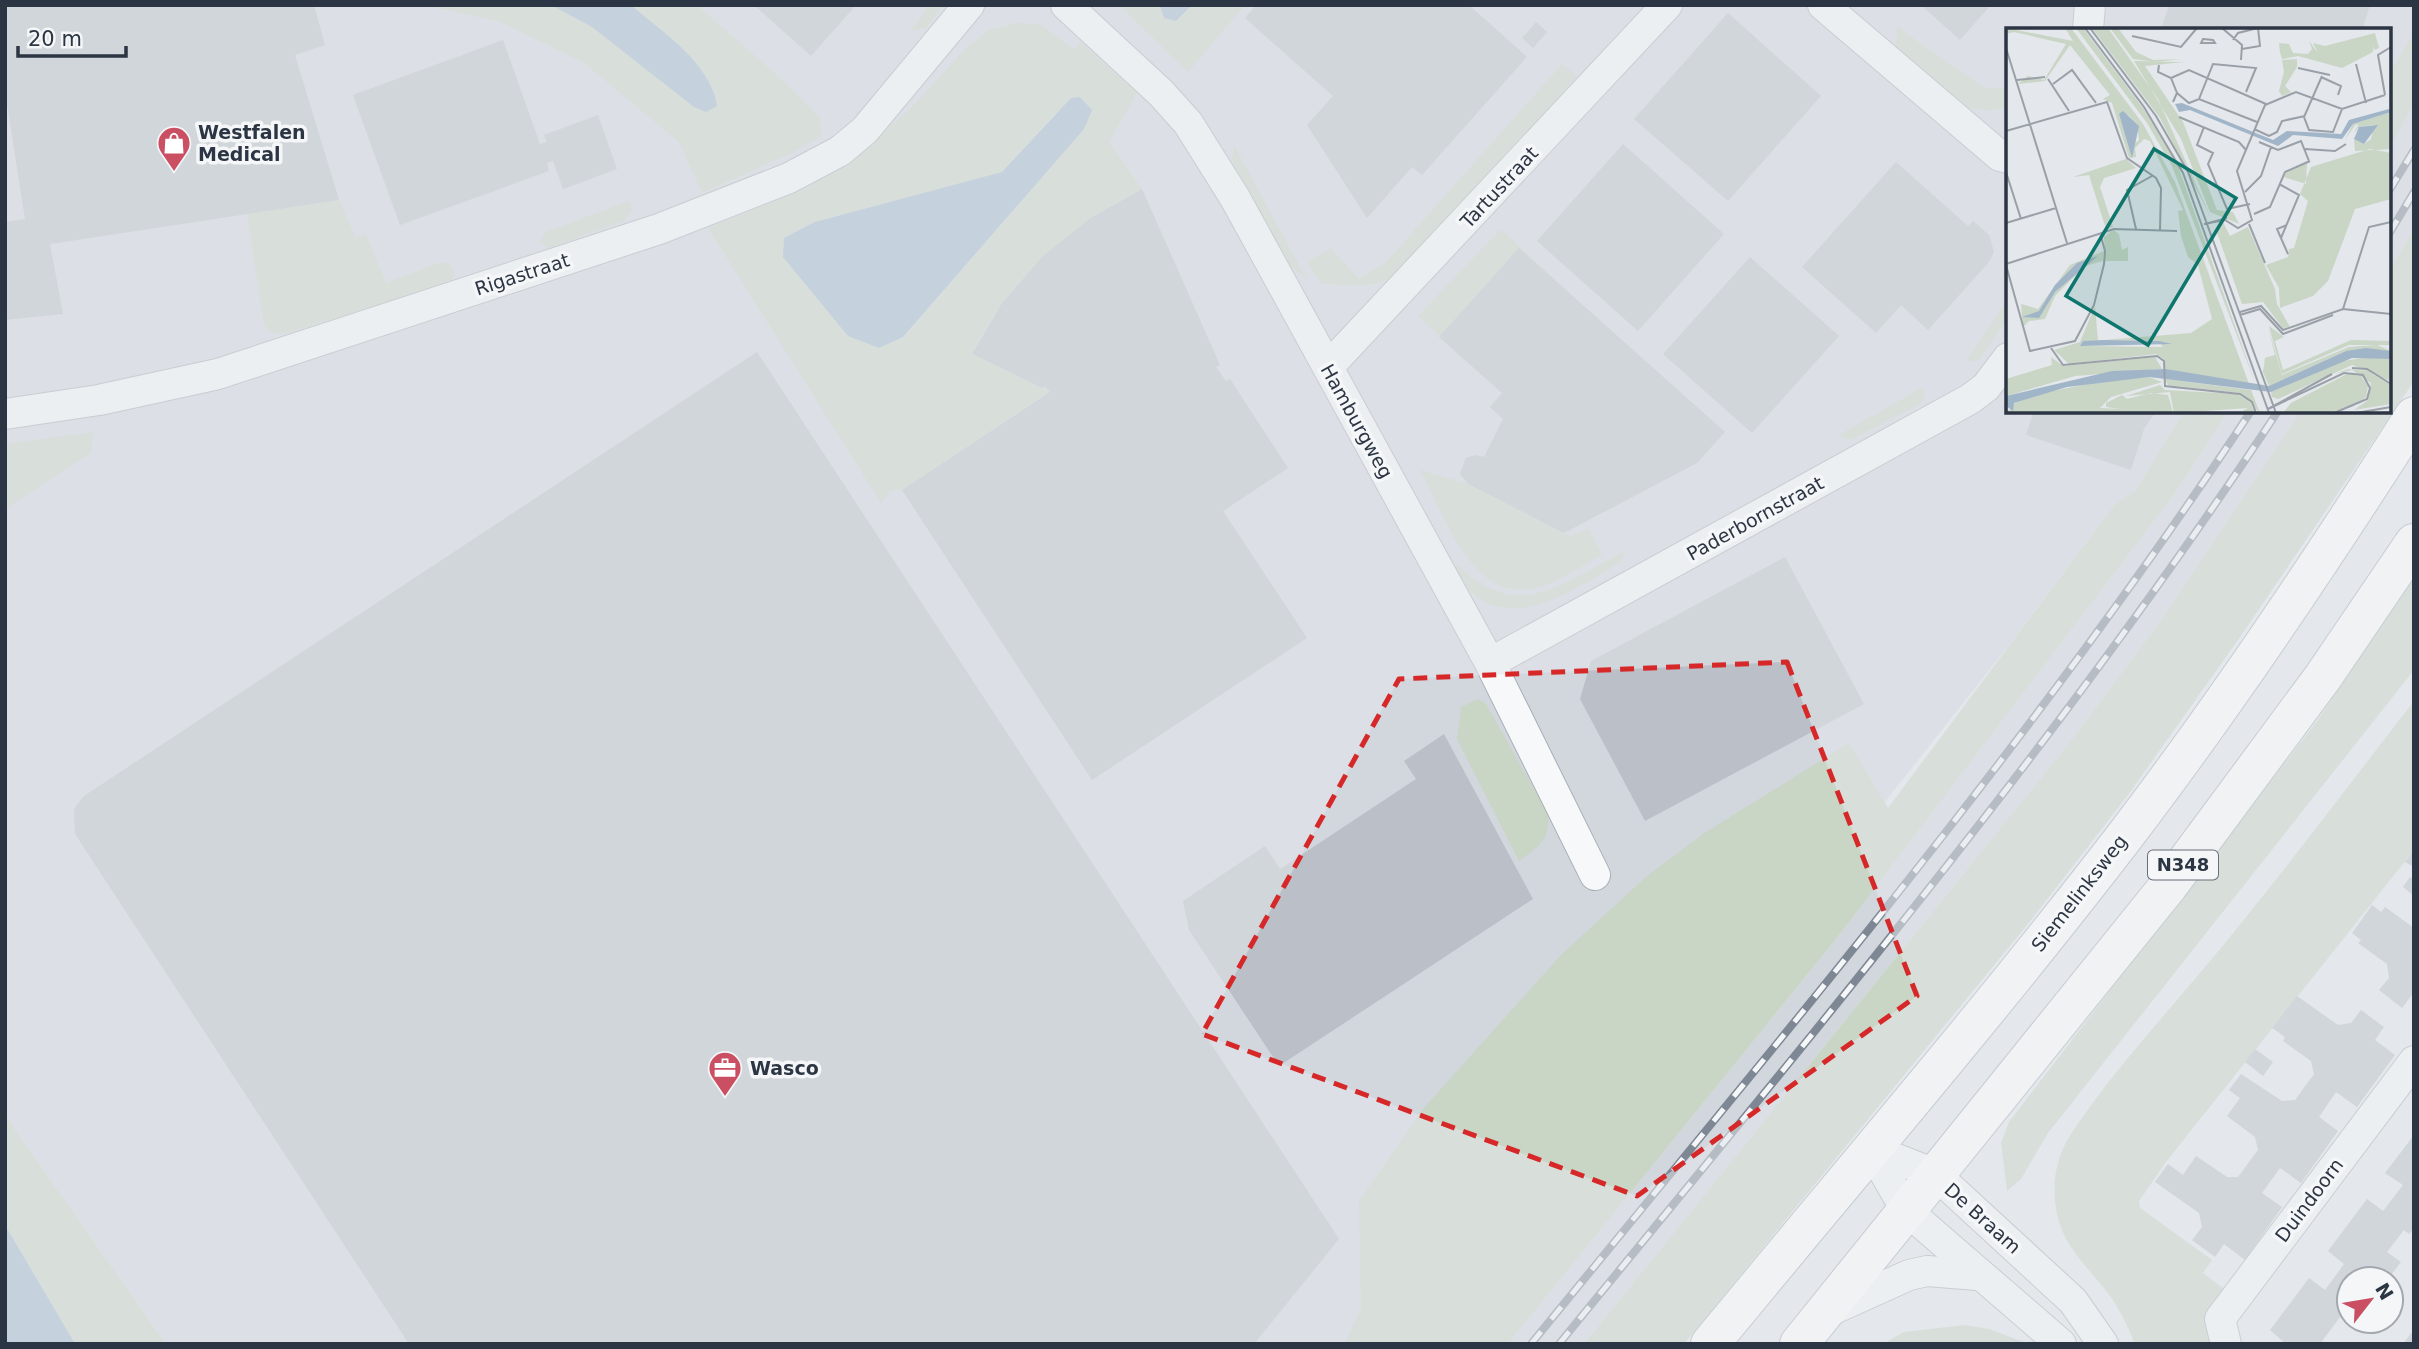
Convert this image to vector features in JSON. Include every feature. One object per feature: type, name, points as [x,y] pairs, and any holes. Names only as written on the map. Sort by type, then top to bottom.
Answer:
[{"type":"main road","name":"Siemelinksweg","points":[[1710,1344],[1944,1063],[2126,834],[2344,526],[2414,416]]},
{"type":"main road","name":"N348","points":[[1799,1344],[2168,885],[2323,677],[2414,543]]},
{"type":"street","name":"Rigastraat","points":[[5,414],[99,400],[218,374],[659,229],[789,178],[840,151],[865,130],[969,5]]},
{"type":"street","name":"Hamburgweg","points":[[1066,5],[1161,93],[1188,124],[1235,198],[1490,663],[1595,875]]},
{"type":"street","name":"Tartustraat","points":[[1328,367],[1667,5]]},
{"type":"street","points":[[1823,5],[2000,156],[2006,158]]},
{"type":"street","points":[[2088,28],[2090,5]]},
{"type":"street","name":"Paderbornstraat","points":[[1490,663],[1970,399],[1986,387],[2006,361]]},
{"type":"street","name":"Duindoorn","points":[[2226,1344],[2220,1319],[2414,1061]]},
{"type":"street","points":[[1871,1149],[1906,1210],[2061,1344]]},
{"type":"street","name":"De Braam","points":[[1871,1149],[1935,1174],[2073,1301],[2103,1344]]},
{"type":"street","points":[[1824,1314],[1909,1275],[1927,1271],[1978,1275]]},
{"type":"highlighted area","points":[[1787,662],[1917,996],[1637,1196],[1202,1034],[1399,679]]},
{"type":"shaded area","points":[[5,5],[2414,5],[2414,32],[2391,70],[2391,28],[2006,28],[2006,413],[2183,413],[2135,491],[2114,505],[2009,645],[1842,856],[1426,1344],[166,1344],[5,1115]]},
{"type":"shaded area","points":[[2414,104],[2414,230],[2391,267],[2391,145]]},
{"type":"shaded area","points":[[2227,413],[2300,413],[2162,619],[2070,742],[1584,1344],[1508,1344],[1840,934],[2176,492]]},
{"type":"green space","points":[[425,5],[551,5],[592,27],[694,107],[706,112],[685,51],[631,5],[697,5],[786,83],[820,118],[821,136],[794,152],[702,193],[679,142],[583,62],[500,22]]},
{"type":"green space","points":[[926,5],[943,5],[926,28],[910,31],[926,11]]},
{"type":"green space","points":[[1119,5],[1160,5],[1164,18],[1176,21],[1192,5],[1245,5],[1188,72]]},
{"type":"green space","points":[[1017,23],[1042,25],[1074,50],[1080,42],[1137,93],[1109,142],[1142,189],[1090,220],[1043,257],[1003,302],[972,354],[1043,389],[1045,386],[1050,392],[902,490],[890,491],[881,503],[708,228],[807,188],[862,152],[915,104],[964,50],[989,30]],"holes":[[[1080,98],[1092,110],[1084,129],[904,337],[880,348],[784,238],[815,222],[1002,172],[1054,115]]]},
{"type":"green space","points":[[1897,27],[1985,88],[2006,88],[2006,108],[1987,111],[1963,107],[1896,48]]},
{"type":"green space","points":[[2414,32],[2414,104],[2391,145],[2391,70]]},
{"type":"green space","points":[[1562,64],[1577,76],[1407,267],[1377,283],[1355,286],[1320,283],[1307,262],[1331,248],[1359,279],[1387,261]]},
{"type":"green space","points":[[1234,145],[1307,280],[1287,263],[1232,161]]},
{"type":"green space","points":[[339,200],[356,238],[366,234],[386,283],[441,262],[451,265],[455,275],[451,282],[284,334],[272,333],[264,325],[247,214]]},
{"type":"green space","points":[[629,201],[632,210],[626,220],[549,248],[540,242],[546,232]]},
{"type":"green space","points":[[1501,229],[1581,304],[1502,393],[1418,316]]},
{"type":"green space","points":[[2414,230],[2414,381],[2238,640],[2128,795],[2031,920],[1684,1344],[1584,1344],[2070,742],[2162,619],[2300,413],[2391,413],[2391,267]]},
{"type":"green space","points":[[2006,302],[2006,320],[1979,360],[1965,362]]},
{"type":"green space","points":[[1923,387],[1925,395],[1920,404],[1851,440],[1837,436]]},
{"type":"green space","points":[[2183,413],[2227,413],[2176,492],[1840,934],[1508,1344],[1344,1344],[1361,1309],[1359,1201],[1423,1109],[1561,955],[1647,876],[1706,832],[1849,743],[1888,808],[2114,505],[2135,491]]},
{"type":"green space","points":[[93,432],[91,453],[5,509],[5,444]]},
{"type":"green space","points":[[1420,470],[1468,484],[1570,536],[1589,528],[1602,555],[1539,587],[1516,590],[1496,584],[1479,571],[1464,553],[1451,533]]},
{"type":"green space","points":[[1625,551],[1621,562],[1578,587],[1533,606],[1511,608],[1490,604],[1470,591],[1451,568],[1459,565],[1480,583],[1501,592],[1521,595],[1561,585]]},
{"type":"green space","points":[[2414,578],[2414,670],[2048,1133],[2021,1179],[2007,1191],[2001,1143],[2009,1122],[2317,721]]},
{"type":"green space","points":[[1478,699],[1486,704],[1548,814],[1547,831],[1542,842],[1519,861],[1457,739],[1461,707]]},
{"type":"green space","points":[[2414,701],[2414,850],[2166,1162],[2139,1201],[2140,1208],[2212,1260],[2203,1273],[2228,1292],[2215,1344],[2135,1344],[2109,1294],[2074,1252],[2063,1232],[2055,1199],[2055,1180],[2065,1145],[2086,1111],[2297,853]]},
{"type":"green space","points":[[5,1115],[166,1344],[75,1344],[5,1225]]},
{"type":"green space","points":[[1965,1325],[1989,1329],[2029,1344],[1883,1344],[1904,1332]]},
{"type":"water","points":[[551,5],[631,5],[695,62],[713,90],[717,106],[706,112],[694,107],[592,27]]},
{"type":"water","points":[[1160,5],[1192,5],[1176,21],[1164,18]]},
{"type":"water","points":[[1080,97],[1092,110],[1084,129],[903,337],[879,348],[848,336],[783,257],[784,238],[815,222],[1002,172],[1071,98]]},
{"type":"water","points":[[5,1225],[74,1342],[75,1344],[5,1344]]},
{"type":"building","points":[[5,5],[314,5],[325,45],[295,55],[339,200],[50,244],[63,314],[5,320],[5,222],[25,219],[5,91]]},
{"type":"building","points":[[754,5],[856,5],[811,56]]},
{"type":"building","points":[[1256,5],[1469,5],[1527,57],[1422,175],[1412,167],[1367,218],[1307,125],[1333,96],[1245,18]]},
{"type":"building","points":[[1921,5],[1991,5],[1960,40]]},
{"type":"building","points":[[2169,5],[2370,5],[2363,28],[2162,28]]},
{"type":"building","points":[[1728,13],[1821,96],[1728,201],[1634,119]]},
{"type":"building","points":[[1536,22],[1547,32],[1533,48],[1522,38]]},
{"type":"building","points":[[503,40],[540,144],[547,142],[544,135],[598,115],[617,169],[563,189],[553,161],[547,163],[549,171],[400,225],[353,95]]},
{"type":"building","points":[[1623,144],[1724,234],[1638,331],[1537,241]]},
{"type":"building","points":[[1896,162],[1968,226],[1973,221],[1989,235],[1994,252],[1989,262],[1928,330],[1901,305],[1876,333],[1802,267]]},
{"type":"building","points":[[1142,189],[1220,365],[1216,367],[1226,381],[1230,379],[1288,468],[1223,511],[1307,638],[1092,780],[902,490],[1050,392],[1045,386],[1042,388],[972,354],[1002,303],[1042,257],[1089,219]]},
{"type":"building","points":[[1519,248],[1725,432],[1697,463],[1564,533],[1468,484],[1460,474],[1466,458],[1475,455],[1484,457],[1503,419],[1490,407],[1502,393],[1439,337]]},
{"type":"building","points":[[1750,257],[1839,336],[1752,433],[1663,354]]},
{"type":"building","points":[[757,352],[1339,1239],[1254,1344],[409,1344],[75,834],[74,809],[84,796]]},
{"type":"building","points":[[2033,413],[2155,413],[2144,429],[2131,470],[2026,435]]},
{"type":"building","points":[[1785,557],[1864,704],[1645,821],[1580,699],[1591,661]]},
{"type":"building","points":[[1444,734],[1533,899],[1279,1066],[1189,930],[1183,901],[1265,846],[1280,869],[1416,779],[1404,761]]},
{"type":"building","points":[[2414,850],[2414,867],[2405,862]]},
{"type":"building","points":[[2410,877],[2414,879],[2414,896],[2403,887]]},
{"type":"building","points":[[2372,905],[2381,912],[2385,907],[2414,928],[2414,996],[2412,995],[2402,1008],[2379,990],[2389,978],[2387,964],[2358,943],[2361,940],[2352,933]]},
{"type":"building","points":[[2297,996],[2338,1025],[2351,1023],[2361,1010],[2384,1027],[2375,1040],[2395,1055],[2357,1107],[2336,1092],[2319,1117],[2338,1131],[2301,1183],[2280,1168],[2262,1193],[2282,1207],[2245,1260],[2224,1244],[2215,1257],[2192,1240],[2202,1227],[2199,1213],[2155,1182],[2168,1164],[2183,1175],[2196,1156],[2227,1177],[2238,1177],[2258,1150],[2255,1137],[2227,1116],[2240,1098],[2229,1090],[2241,1074],[2282,1101],[2295,1100],[2314,1074],[2311,1061],[2283,1041],[2285,1037],[2272,1028]]},
{"type":"building","points":[[2255,1049],[2273,1062],[2263,1076],[2245,1062]]},
{"type":"building","points":[[2414,1135],[2414,1228],[2409,1234],[2404,1230],[2387,1252],[2401,1262],[2399,1265],[2343,1265],[2328,1251],[2367,1199],[2383,1211],[2403,1185],[2385,1173]]},
{"type":"building","points":[[2335,1276],[2335,1324],[2320,1344],[2286,1344],[2270,1330],[2309,1278],[2325,1290]]},
{"type":"building","points":[[2412,1332],[2414,1344],[2403,1344]]},
{"type":"railway","points":[[2391,188],[2414,150]]},
{"type":"railway","points":[[2391,231],[2414,192]]},
{"type":"railway","points":[[1531,1344],[1811,1002],[1994,770],[2168,533],[2250,413]]},
{"type":"railway","points":[[1559,1344],[1931,887],[2109,652],[2277,413]]},
{"type":"place","name":"Westfalen Medical","points":[[174,173]]},
{"type":"place","name":"Wasco","points":[[725,1098]]}]
